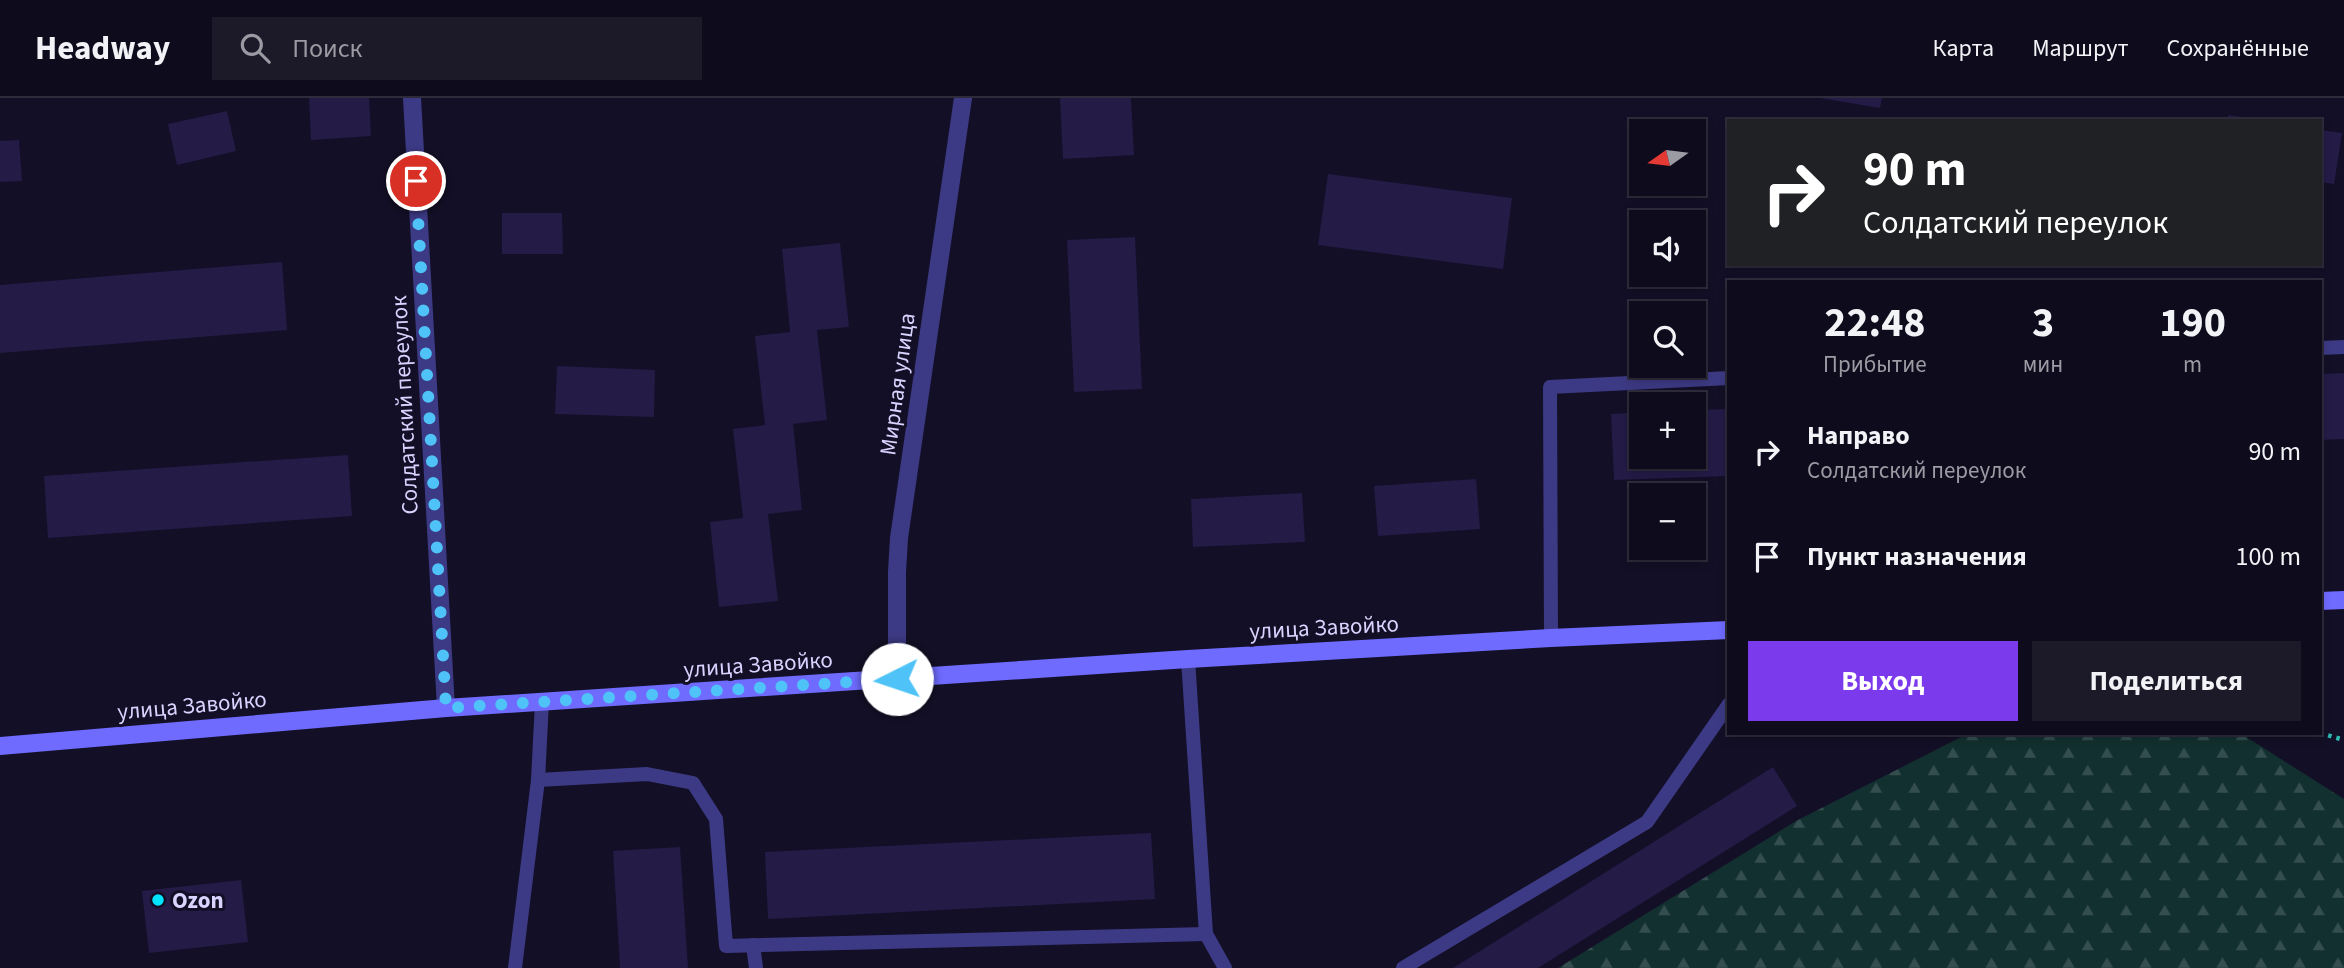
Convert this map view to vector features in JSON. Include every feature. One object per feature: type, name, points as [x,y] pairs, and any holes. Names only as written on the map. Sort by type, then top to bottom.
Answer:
[{"type":"main road","points":[[2322,601],[2344,600]]},
{"type":"main road","name":"улица Завойко","points":[[0,746],[446,708],[1188,659],[1727,630]]},
{"type":"street","name":"Солдатский переулок","points":[[412,98],[446,708]]},
{"type":"street","name":"Мирная улица","points":[[897,679],[899,538],[963,98]]},
{"type":"lane","points":[[2322,348],[2344,347]]},
{"type":"lane","points":[[1551,638],[1550,387],[1727,378]]},
{"type":"lane","points":[[1188,659],[1206,934],[1225,968]]},
{"type":"lane","points":[[515,968],[538,780],[542,702]]},
{"type":"lane","points":[[1403,968],[1647,822],[1727,707]]},
{"type":"lane","points":[[538,780],[647,774],[693,783],[716,819],[726,946],[1206,934]]},
{"type":"lane","points":[[753,945],[756,968]]},
{"type":"path","points":[[2322,734],[2344,740]]},
{"type":"green space","points":[[1965,735],[2243,735],[2344,799],[2344,968],[1558,968],[1796,821]]},
{"type":"building","points":[[309,98],[369,98],[371,136],[311,140]]},
{"type":"building","points":[[1060,98],[1131,98],[1134,155],[1063,159]]},
{"type":"building","points":[[1820,98],[1882,98],[1880,108]]},
{"type":"building","points":[[227,111],[236,151],[177,165],[168,124]]},
{"type":"building","points":[[2228,115],[2254,119],[2227,119]]},
{"type":"building","points":[[2322,130],[2342,133],[2334,184],[2322,182]]},
{"type":"building","points":[[19,140],[22,181],[0,182],[0,141]]},
{"type":"building","points":[[1328,174],[1512,198],[1503,269],[1318,245]]},
{"type":"building","points":[[502,213],[562,213],[563,254],[502,254]]},
{"type":"building","points":[[1135,237],[1142,389],[1074,392],[1067,240]]},
{"type":"building","points":[[840,243],[849,327],[817,330],[827,420],[793,424],[802,510],[768,514],[778,601],[719,607],[710,522],[743,518],[733,429],[765,425],[755,336],[790,332],[782,249]]},
{"type":"building","points":[[282,262],[287,330],[0,353],[0,285]]},
{"type":"building","points":[[557,366],[655,370],[654,417],[555,414]]},
{"type":"building","points":[[2344,373],[2344,439],[2322,440],[2322,374]]},
{"type":"building","points":[[1727,409],[1727,476],[1614,480],[1611,414],[1629,413],[1629,469],[1706,469],[1706,410]]},
{"type":"building","points":[[348,455],[352,516],[48,538],[44,476]]},
{"type":"building","points":[[1476,479],[1480,529],[1378,536],[1374,486]]},
{"type":"building","points":[[1302,493],[1305,542],[1193,547],[1191,499]]},
{"type":"building","points":[[1773,767],[1797,806],[1538,968],[1453,968]]},
{"type":"building","points":[[1151,833],[1155,899],[768,919],[765,852]]},
{"type":"building","points":[[680,847],[688,968],[620,968],[613,851]]},
{"type":"building","points":[[241,880],[248,942],[149,953],[142,891]]},
{"type":"place","name":"Ozon","points":[[158,900]]},
{"type":"route","points":[[416,181],[446,708],[897,679]]}]
